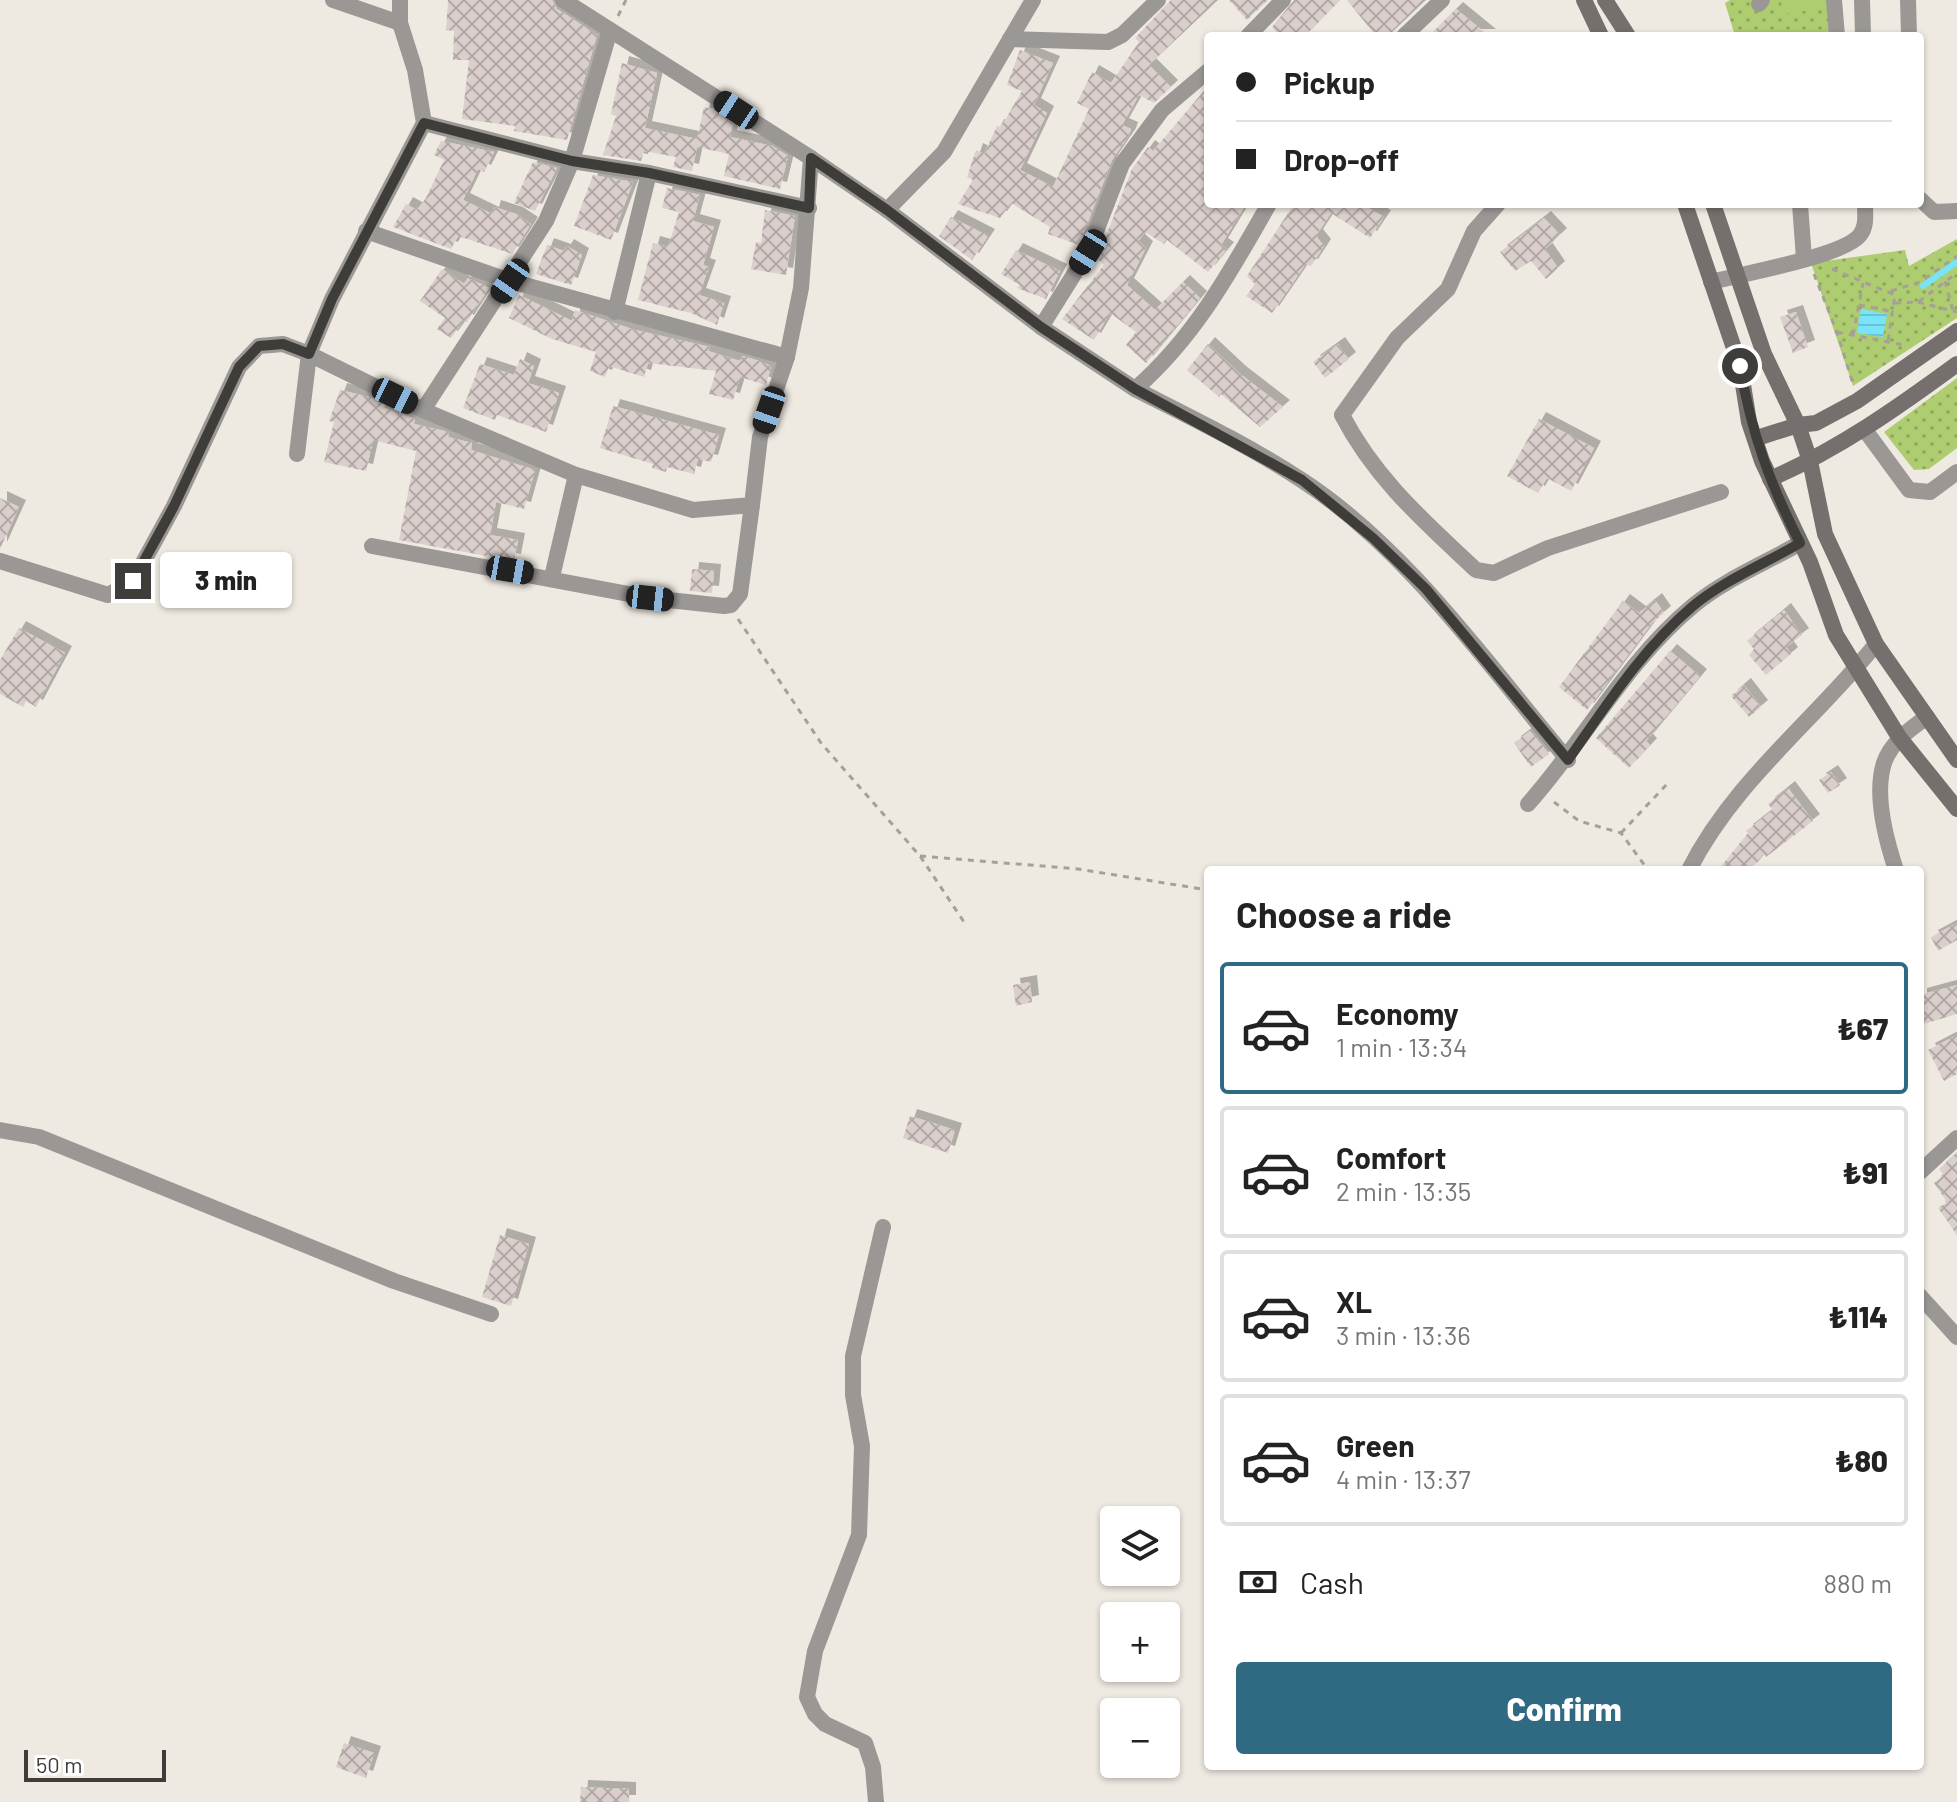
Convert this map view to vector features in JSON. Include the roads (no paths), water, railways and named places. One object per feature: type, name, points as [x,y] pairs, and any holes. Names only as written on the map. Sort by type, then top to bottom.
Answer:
[{"type":"main road","points":[[1584,0],[1599,32]]},
{"type":"main road","points":[[1605,0],[1625,32]]},
{"type":"main road","points":[[1686,208],[1740,366],[1749,422],[1836,635],[1899,737],[1957,809]]},
{"type":"main road","points":[[1714,208],[1764,354],[1798,425],[1810,461],[1825,534],[1876,644],[1957,760]]},
{"type":"main road","points":[[1757,438],[1798,425],[1816,423],[1857,401],[1957,331]]},
{"type":"main road","points":[[1770,479],[1865,430],[1957,364]]},
{"type":"street","points":[[333,0],[400,23]]},
{"type":"street","points":[[297,454],[309,354],[366,231],[424,123],[415,70],[400,23],[400,0]]},
{"type":"street","points":[[563,0],[811,158],[887,210],[1041,327],[1135,389],[1302,480],[1373,538],[1426,589],[1568,760]]},
{"type":"street","points":[[887,210],[944,152],[1033,0]]},
{"type":"street","points":[[1010,39],[1108,42],[1122,35],[1158,0]]},
{"type":"street","points":[[1252,32],[1283,0]]},
{"type":"street","points":[[1408,32],[1442,0]]},
{"type":"street","points":[[1834,0],[1837,32]]},
{"type":"street","points":[[1862,0],[1863,32]]},
{"type":"street","points":[[1908,0],[1909,32]]},
{"type":"street","points":[[423,410],[510,281],[546,221],[572,161],[610,30]]},
{"type":"street","points":[[1041,327],[1088,252],[1122,164],[1162,110],[1204,74]]},
{"type":"street","points":[[424,123],[572,161],[649,173],[809,208]]},
{"type":"street","points":[[372,546],[552,577],[650,598],[731,605],[740,594],[760,437],[787,357],[801,288],[811,158]]},
{"type":"street","points":[[615,312],[649,173]]},
{"type":"street","points":[[1924,203],[1934,212],[1957,211]]},
{"type":"street","points":[[1135,389],[1168,361],[1204,312],[1267,208]]},
{"type":"street","points":[[1494,208],[1474,231],[1448,289],[1397,338],[1342,415],[1362,453],[1394,492],[1476,570],[1494,573],[1548,548],[1721,492]]},
{"type":"street","points":[[1800,208],[1806,259]]},
{"type":"street","points":[[1711,282],[1806,259],[1848,245],[1859,236],[1865,223],[1865,208]]},
{"type":"street","points":[[366,231],[510,281],[787,357]]},
{"type":"street","points":[[0,561],[108,595],[133,581],[174,506],[239,367],[259,346],[283,344],[423,410],[576,475],[693,510],[752,505]]},
{"type":"street","points":[[1865,430],[1909,490],[1930,492],[1957,472]]},
{"type":"street","points":[[552,577],[576,475]]},
{"type":"street","points":[[1534,798],[1568,760],[1642,656],[1687,612],[1800,543]]},
{"type":"street","points":[[1691,866],[1705,838],[1763,764],[1855,670],[1876,644]]},
{"type":"street","points":[[1895,866],[1881,805],[1884,762],[1899,737],[1927,717]]},
{"type":"street","points":[[0,1130],[39,1137],[394,1281],[491,1314]]},
{"type":"street","points":[[1924,1168],[1957,1138]]},
{"type":"street","points":[[876,1802],[873,1767],[865,1743],[825,1724],[815,1714],[807,1697],[815,1651],[859,1535],[862,1446],[853,1395],[853,1356],[883,1227]]},
{"type":"street","points":[[1924,1300],[1957,1337]]},
{"type":"water","points":[[1861,309],[1887,314],[1883,337],[1857,333]]},
{"type":"waterway","points":[[1923,286],[1957,262]]}]
